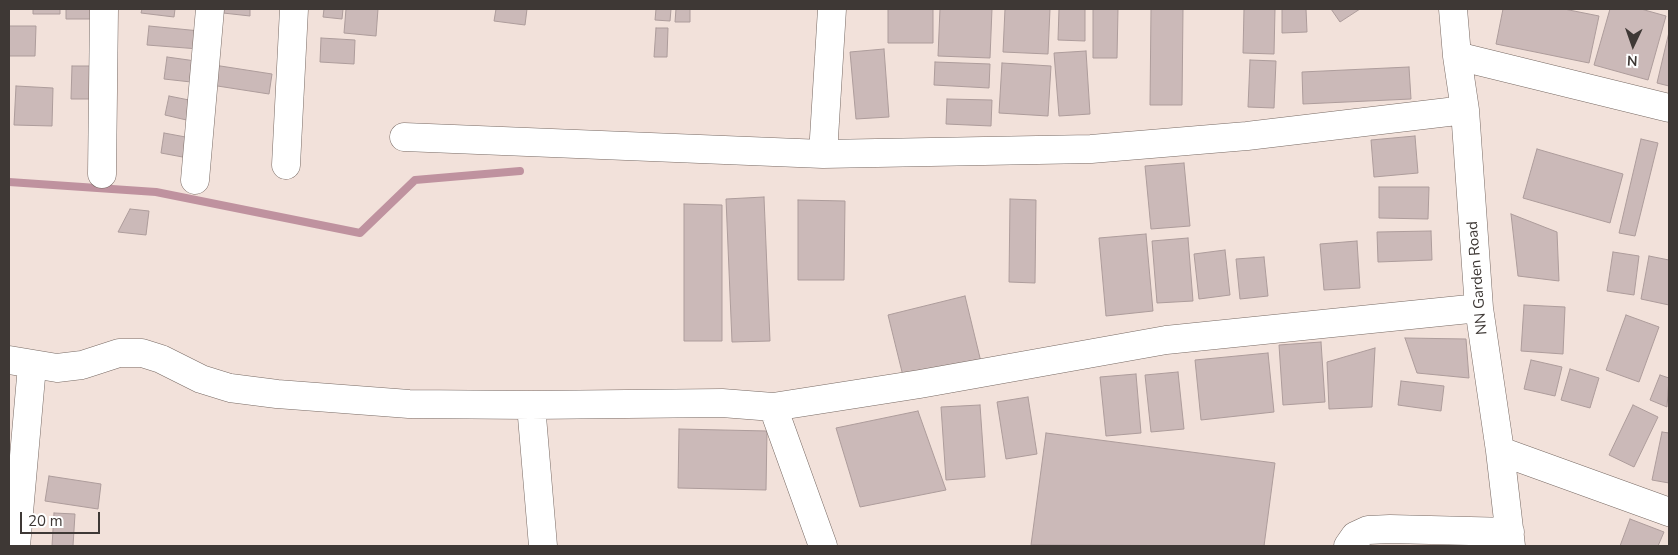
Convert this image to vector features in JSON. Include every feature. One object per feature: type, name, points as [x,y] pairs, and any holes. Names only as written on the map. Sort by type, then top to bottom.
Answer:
[{"type":"street","points":[[102,174],[104,9]]},
{"type":"street","points":[[195,180],[210,9]]},
{"type":"street","points":[[286,165],[294,9]]},
{"type":"street","points":[[823,154],[832,9]]},
{"type":"street","name":"NN Garden Road","points":[[1453,9],[1457,56],[1465,110],[1479,308],[1500,451],[1510,539]]},
{"type":"street","points":[[1457,56],[1669,108]]},
{"type":"street","points":[[404,137],[823,154],[1091,149],[1247,136],[1465,110]]},
{"type":"street","points":[[16,546],[20,363],[57,368],[82,365],[119,353],[142,353],[161,359],[201,379],[230,388],[277,394],[409,404],[722,403],[773,407],[920,384],[1166,340],[1479,308]]},
{"type":"street","points":[[531,405],[543,546]]},
{"type":"street","points":[[773,407],[823,546]]},
{"type":"street","points":[[1500,451],[1669,512]]},
{"type":"street","points":[[1348,546],[1354,536],[1368,530],[1383,529],[1510,539]]},
{"type":"building","points":[[33,9],[60,9],[60,14],[33,14]]},
{"type":"building","points":[[66,9],[101,9],[101,19],[66,19]]},
{"type":"building","points":[[142,9],[175,9],[174,17],[141,13]]},
{"type":"building","points":[[215,9],[250,9],[250,16],[214,12]]},
{"type":"building","points":[[324,9],[343,9],[342,19],[323,17]]},
{"type":"building","points":[[346,9],[378,9],[376,36],[344,33]]},
{"type":"building","points":[[496,9],[527,9],[525,25],[494,21]]},
{"type":"building","points":[[656,9],[671,9],[670,21],[655,20]]},
{"type":"building","points":[[676,9],[690,9],[690,22],[675,22]]},
{"type":"building","points":[[888,9],[933,9],[933,43],[888,43]]},
{"type":"building","points":[[940,9],[992,9],[990,58],[938,56]]},
{"type":"building","points":[[1005,9],[1050,9],[1048,54],[1003,52]]},
{"type":"building","points":[[1059,9],[1085,9],[1085,41],[1058,40]]},
{"type":"building","points":[[1093,9],[1118,9],[1117,58],[1093,58]]},
{"type":"building","points":[[1151,9],[1183,9],[1182,105],[1150,105]]},
{"type":"building","points":[[1244,9],[1275,9],[1274,54],[1243,53]]},
{"type":"building","points":[[1282,9],[1306,9],[1307,32],[1282,33]]},
{"type":"building","points":[[1331,9],[1360,9],[1340,22]]},
{"type":"building","points":[[1503,9],[1564,9],[1599,16],[1589,63],[1496,44]]},
{"type":"building","points":[[1610,9],[1641,9],[1666,16],[1648,80],[1594,65]]},
{"type":"building","points":[[9,26],[36,26],[35,56],[9,56]]},
{"type":"building","points":[[149,26],[200,31],[199,49],[147,45]]},
{"type":"building","points":[[656,28],[668,28],[667,57],[654,57]]},
{"type":"building","points":[[1669,32],[1669,86],[1657,83]]},
{"type":"building","points":[[321,38],[355,40],[354,64],[320,62]]},
{"type":"building","points":[[884,49],[889,117],[856,119],[850,52]]},
{"type":"building","points":[[1086,51],[1090,114],[1059,116],[1054,53]]},
{"type":"building","points":[[167,57],[203,62],[200,83],[164,79]]},
{"type":"building","points":[[1250,60],[1276,61],[1274,108],[1248,107]]},
{"type":"building","points":[[935,62],[990,64],[989,88],[934,85]]},
{"type":"building","points":[[1002,63],[1051,66],[1048,116],[999,113]]},
{"type":"building","points":[[214,65],[272,74],[269,94],[211,85]]},
{"type":"building","points":[[72,66],[91,66],[92,99],[71,99]]},
{"type":"building","points":[[1409,67],[1411,99],[1303,104],[1302,72]]},
{"type":"building","points":[[16,86],[53,88],[52,126],[14,125]]},
{"type":"building","points":[[169,96],[199,102],[195,122],[165,115]]},
{"type":"building","points":[[947,99],[992,100],[991,126],[946,124]]},
{"type":"building","points":[[164,133],[191,138],[188,158],[161,153]]},
{"type":"building","points":[[1415,136],[1418,173],[1374,177],[1371,140]]},
{"type":"building","points":[[1641,139],[1658,143],[1635,236],[1619,233]]},
{"type":"building","points":[[1537,149],[1623,174],[1610,223],[1523,198]]},
{"type":"building","points":[[1184,163],[1190,226],[1151,229],[1145,166]]},
{"type":"building","points":[[1379,187],[1429,187],[1428,219],[1379,218]]},
{"type":"building","points":[[764,197],[770,341],[732,342],[726,199]]},
{"type":"building","points":[[1010,199],[1036,200],[1035,283],[1009,282]]},
{"type":"building","points":[[798,200],[845,201],[844,280],[798,280]]},
{"type":"building","points":[[684,204],[722,205],[722,341],[684,341]]},
{"type":"building","points":[[130,209],[149,211],[146,235],[118,232]]},
{"type":"building","points":[[1511,214],[1557,232],[1559,281],[1518,276]]},
{"type":"building","points":[[1431,231],[1432,260],[1378,262],[1377,232]]},
{"type":"building","points":[[1146,234],[1153,311],[1106,316],[1099,238]]},
{"type":"building","points":[[1188,238],[1193,301],[1157,303],[1152,241]]},
{"type":"building","points":[[1357,241],[1360,288],[1324,290],[1320,244]]},
{"type":"building","points":[[1225,250],[1230,295],[1199,299],[1194,254]]},
{"type":"building","points":[[1613,252],[1639,256],[1634,295],[1607,291]]},
{"type":"building","points":[[1649,256],[1669,260],[1669,305],[1641,299]]},
{"type":"building","points":[[1264,257],[1268,296],[1240,299],[1236,259]]},
{"type":"building","points":[[965,296],[981,362],[904,380],[888,315]]},
{"type":"building","points":[[1524,305],[1565,307],[1563,354],[1521,351]]},
{"type":"building","points":[[1626,315],[1659,327],[1639,382],[1606,370]]},
{"type":"building","points":[[1405,338],[1466,339],[1469,378],[1417,373]]},
{"type":"building","points":[[1321,342],[1325,402],[1283,405],[1279,345]]},
{"type":"building","points":[[1375,348],[1372,407],[1329,409],[1327,362]]},
{"type":"building","points":[[1268,353],[1274,412],[1201,420],[1195,360]]},
{"type":"building","points":[[1531,360],[1562,367],[1555,396],[1524,389]]},
{"type":"building","points":[[1570,369],[1599,378],[1590,408],[1561,400]]},
{"type":"building","points":[[1178,372],[1184,429],[1151,432],[1145,375]]},
{"type":"building","points":[[1136,374],[1141,433],[1106,436],[1100,377]]},
{"type":"building","points":[[1660,375],[1669,378],[1667,407],[1650,400]]},
{"type":"building","points":[[1401,381],[1444,386],[1441,411],[1398,405]]},
{"type":"building","points":[[1028,397],[1037,454],[1006,459],[997,402]]},
{"type":"building","points":[[980,405],[985,477],[946,480],[941,407]]},
{"type":"building","points":[[1633,405],[1658,417],[1634,467],[1609,455]]},
{"type":"building","points":[[918,411],[946,490],[860,507],[836,428]]},
{"type":"building","points":[[679,429],[767,431],[766,490],[678,488]]},
{"type":"building","points":[[1662,432],[1669,433],[1669,483],[1652,480]]},
{"type":"building","points":[[1046,433],[1275,463],[1264,546],[1031,545]]},
{"type":"building","points":[[49,476],[101,484],[98,509],[45,501]]},
{"type":"building","points":[[54,513],[75,514],[73,546],[52,546]]},
{"type":"building","points":[[1630,519],[1664,532],[1658,546],[1620,546]]},
{"type":"waterway","points":[[9,182],[156,192],[360,233],[415,180],[520,171]]}]
